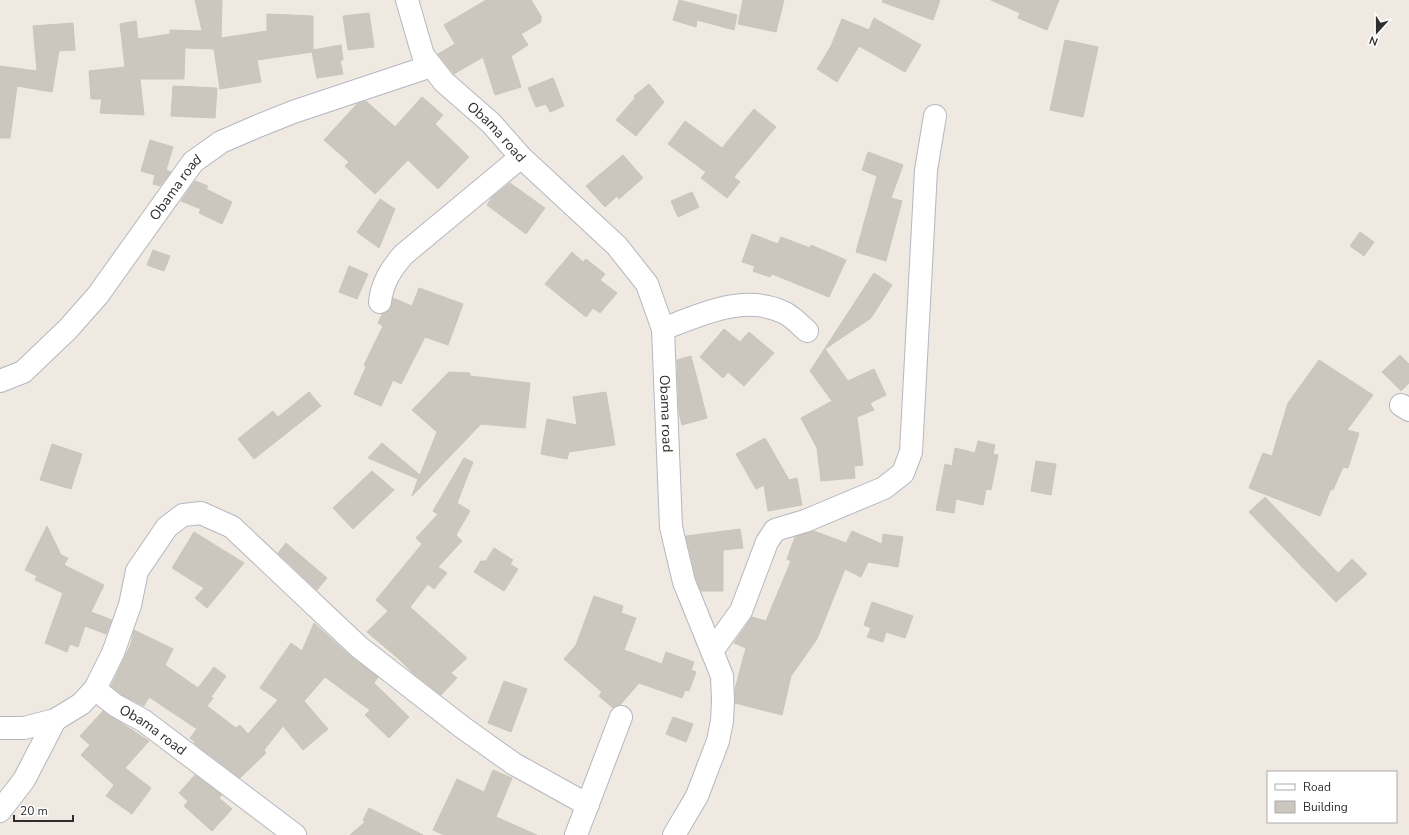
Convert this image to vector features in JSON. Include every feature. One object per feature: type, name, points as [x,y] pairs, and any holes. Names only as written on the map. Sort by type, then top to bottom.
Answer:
[{"type":"street","name":"Obama road","points":[[407,0],[423,55],[431,66],[444,82],[490,123],[521,157],[617,246],[635,266],[647,284],[664,329],[671,527],[684,582],[722,676],[722,721],[718,741],[697,796],[674,835]]},
{"type":"street","name":"Obama road","points":[[0,382],[23,372],[68,329],[98,295],[193,162],[221,142],[258,126],[293,112],[431,66]]},
{"type":"street","points":[[712,651],[741,611],[767,542],[775,530],[805,521],[884,488],[903,473],[911,452],[926,170],[935,116]]},
{"type":"street","points":[[380,302],[381,294],[390,271],[403,255],[521,157]]},
{"type":"street","points":[[664,329],[716,309],[744,305],[766,305],[787,314],[807,331]]},
{"type":"street","points":[[0,728],[24,728],[55,720],[81,704],[95,689],[113,653],[130,606],[137,571],[167,527],[183,515],[201,513],[232,527],[359,648],[462,727],[514,764],[588,805]]},
{"type":"street","name":"Obama road","points":[[95,689],[115,705],[144,721],[295,835]]},
{"type":"street","points":[[576,835],[621,717]]},
{"type":"street","points":[[0,811],[24,780],[55,720]]},
{"type":"building","points":[[195,0],[222,0],[221,38],[267,31],[267,14],[313,16],[313,50],[341,45],[343,60],[340,60],[343,74],[317,78],[312,52],[257,60],[261,82],[220,89],[214,49],[185,48],[184,79],[140,79],[144,115],[100,113],[102,99],[91,99],[89,71],[125,67],[120,24],[136,21],[138,39],[170,34],[170,30],[202,31]]},
{"type":"building","points":[[486,0],[531,0],[541,16],[541,22],[521,34],[528,45],[511,56],[521,87],[495,95],[483,57],[454,74],[438,54],[455,44],[444,25]]},
{"type":"building","points":[[679,0],[737,15],[734,30],[697,20],[696,27],[673,20]]},
{"type":"building","points":[[743,0],[784,0],[776,32],[738,24]]},
{"type":"building","points":[[883,0],[940,0],[933,20],[882,2]]},
{"type":"building","points":[[991,0],[1059,0],[1047,30],[1018,18],[1020,13]]},
{"type":"building","points":[[369,13],[374,47],[348,50],[343,16]]},
{"type":"building","points":[[874,18],[921,45],[905,72],[859,46],[837,82],[817,69],[831,46],[842,19],[869,30]]},
{"type":"building","points":[[73,23],[75,50],[59,51],[52,92],[17,86],[10,138],[0,138],[0,66],[37,71],[33,26]]},
{"type":"building","points":[[1065,40],[1098,47],[1083,117],[1050,110]]},
{"type":"building","points":[[553,78],[564,106],[550,112],[546,104],[536,107],[528,88]]},
{"type":"building","points":[[649,84],[664,102],[636,136],[616,120],[635,98],[634,96]]},
{"type":"building","points":[[173,86],[217,88],[215,118],[171,116]]},
{"type":"building","points":[[422,97],[443,115],[435,124],[469,157],[438,189],[408,160],[375,194],[345,166],[349,162],[324,140],[357,104],[366,101],[395,127]]},
{"type":"building","points":[[754,109],[776,127],[734,177],[740,182],[727,198],[701,178],[706,172],[668,144],[685,121],[722,148]]},
{"type":"building","points":[[150,140],[173,147],[166,170],[171,172],[160,186],[153,184],[155,175],[141,171]]},
{"type":"building","points":[[868,152],[903,165],[891,198],[902,201],[886,261],[856,252],[877,176],[862,170]]},
{"type":"building","points":[[623,155],[643,178],[619,199],[617,196],[605,207],[586,186]]},
{"type":"building","points":[[195,181],[208,186],[206,189],[232,202],[222,224],[199,213],[201,209],[181,201]]},
{"type":"building","points":[[510,183],[545,208],[526,234],[487,205],[492,197]]},
{"type":"building","points":[[692,192],[699,207],[678,217],[671,201]]},
{"type":"building","points":[[380,199],[395,209],[379,248],[357,232]]},
{"type":"building","points":[[1360,232],[1374,242],[1364,256],[1350,246]]},
{"type":"building","points":[[752,234],[778,244],[781,237],[810,248],[811,245],[846,260],[829,297],[772,274],[770,277],[753,271],[755,266],[742,262]]},
{"type":"building","points":[[153,250],[170,256],[164,271],[147,265]]},
{"type":"building","points":[[572,252],[583,262],[586,259],[605,274],[600,280],[617,293],[600,313],[593,308],[586,317],[545,284]]},
{"type":"building","points":[[349,266],[368,274],[357,299],[339,292]]},
{"type":"building","points":[[874,273],[892,285],[871,318],[825,349],[848,381],[874,369],[886,395],[870,403],[874,410],[857,417],[863,465],[854,466],[855,478],[821,481],[817,448],[801,418],[832,401],[810,371]]},
{"type":"building","points":[[419,288],[463,304],[448,345],[425,337],[401,384],[393,380],[381,406],[354,394],[366,367],[364,365],[383,326],[378,323],[382,314],[390,310],[393,298],[412,306]]},
{"type":"building","points":[[724,329],[740,342],[749,332],[774,353],[744,386],[728,372],[723,378],[700,357]]},
{"type":"building","points":[[1400,355],[1409,364],[1409,383],[1401,391],[1382,372]]},
{"type":"building","points":[[691,356],[707,418],[682,425],[679,413],[677,360]]},
{"type":"building","points":[[1319,360],[1373,395],[1347,430],[1359,433],[1348,468],[1343,467],[1333,490],[1331,489],[1320,516],[1249,488],[1263,453],[1272,456],[1288,403]]},
{"type":"building","points":[[449,372],[470,373],[470,376],[530,383],[525,428],[481,424],[412,496],[418,479],[368,458],[382,443],[420,475],[437,432],[412,410]]},
{"type":"building","points":[[309,392],[321,406],[254,459],[238,439],[273,411],[278,417]]},
{"type":"building","points":[[606,392],[615,445],[569,452],[567,459],[541,454],[547,419],[577,425],[573,397]]},
{"type":"building","points":[[765,438],[789,480],[797,478],[802,505],[768,511],[764,485],[756,489],[736,454]]},
{"type":"building","points":[[978,441],[995,445],[993,454],[998,455],[991,490],[986,489],[983,505],[956,499],[954,513],[936,510],[945,464],[952,466],[955,448],[975,453]]},
{"type":"building","points":[[52,444],[82,454],[71,489],[40,480]]},
{"type":"building","points":[[464,458],[473,462],[457,503],[470,511],[456,535],[462,541],[438,567],[447,573],[434,589],[428,584],[410,607],[467,658],[451,673],[457,678],[441,695],[413,673],[367,632],[388,611],[376,600],[422,544],[416,538],[438,514],[433,511]]},
{"type":"building","points":[[1036,461],[1056,464],[1051,495],[1031,491]]},
{"type":"building","points":[[372,471],[394,490],[353,529],[333,508]]},
{"type":"building","points":[[1265,497],[1338,573],[1352,559],[1367,574],[1336,602],[1249,512]]},
{"type":"building","points":[[47,526],[61,555],[68,558],[64,565],[104,585],[91,612],[112,620],[106,634],[85,626],[78,647],[70,644],[67,652],[45,643],[63,593],[35,580],[37,576],[25,570]]},
{"type":"building","points":[[740,529],[743,548],[723,550],[723,591],[701,591],[696,578],[686,536]]},
{"type":"building","points":[[814,531],[846,543],[852,531],[882,544],[883,534],[903,537],[898,567],[868,562],[861,577],[845,569],[817,639],[791,676],[782,715],[735,703],[735,689],[746,648],[734,643],[752,617],[766,621],[791,561],[787,559],[795,537]]},
{"type":"building","points":[[194,532],[244,563],[207,608],[195,598],[204,588],[172,568]]},
{"type":"building","points":[[286,543],[327,578],[317,590],[278,553]]},
{"type":"building","points":[[494,548],[513,560],[510,564],[518,569],[504,591],[474,572],[481,561],[486,561]]},
{"type":"building","points":[[594,596],[623,606],[621,613],[636,618],[624,650],[662,664],[666,652],[694,662],[691,670],[696,672],[689,691],[685,690],[682,698],[639,683],[620,705],[613,708],[599,696],[602,692],[564,659],[576,645]]},
{"type":"building","points":[[872,602],[913,616],[905,638],[886,632],[883,642],[867,637],[871,628],[864,625]]},
{"type":"building","points":[[314,623],[350,656],[378,677],[374,683],[409,717],[389,738],[365,715],[370,710],[325,677],[304,701],[328,729],[303,750],[283,726],[264,750],[266,753],[240,778],[194,743],[195,742],[190,738],[197,729],[149,697],[144,706],[122,695],[111,686],[131,644],[134,630],[173,649],[165,665],[198,688],[214,667],[226,676],[211,697],[213,698],[207,706],[236,728],[240,725],[248,734],[278,700],[260,688],[291,643],[302,651]]},
{"type":"building","points":[[504,681],[527,689],[511,732],[488,723]]},
{"type":"building","points":[[103,711],[149,741],[125,768],[151,788],[132,814],[106,796],[114,785],[81,755],[90,745],[80,736]]},
{"type":"building","points":[[673,717],[693,724],[686,742],[666,734]]},
{"type":"building","points":[[493,770],[512,778],[496,817],[537,835],[444,835],[433,830],[457,779],[484,792]]},
{"type":"building","points":[[195,775],[222,795],[219,798],[232,809],[212,831],[184,806],[188,801],[179,793]]},
{"type":"building","points":[[369,808],[423,835],[350,835],[365,822],[363,820]]}]
